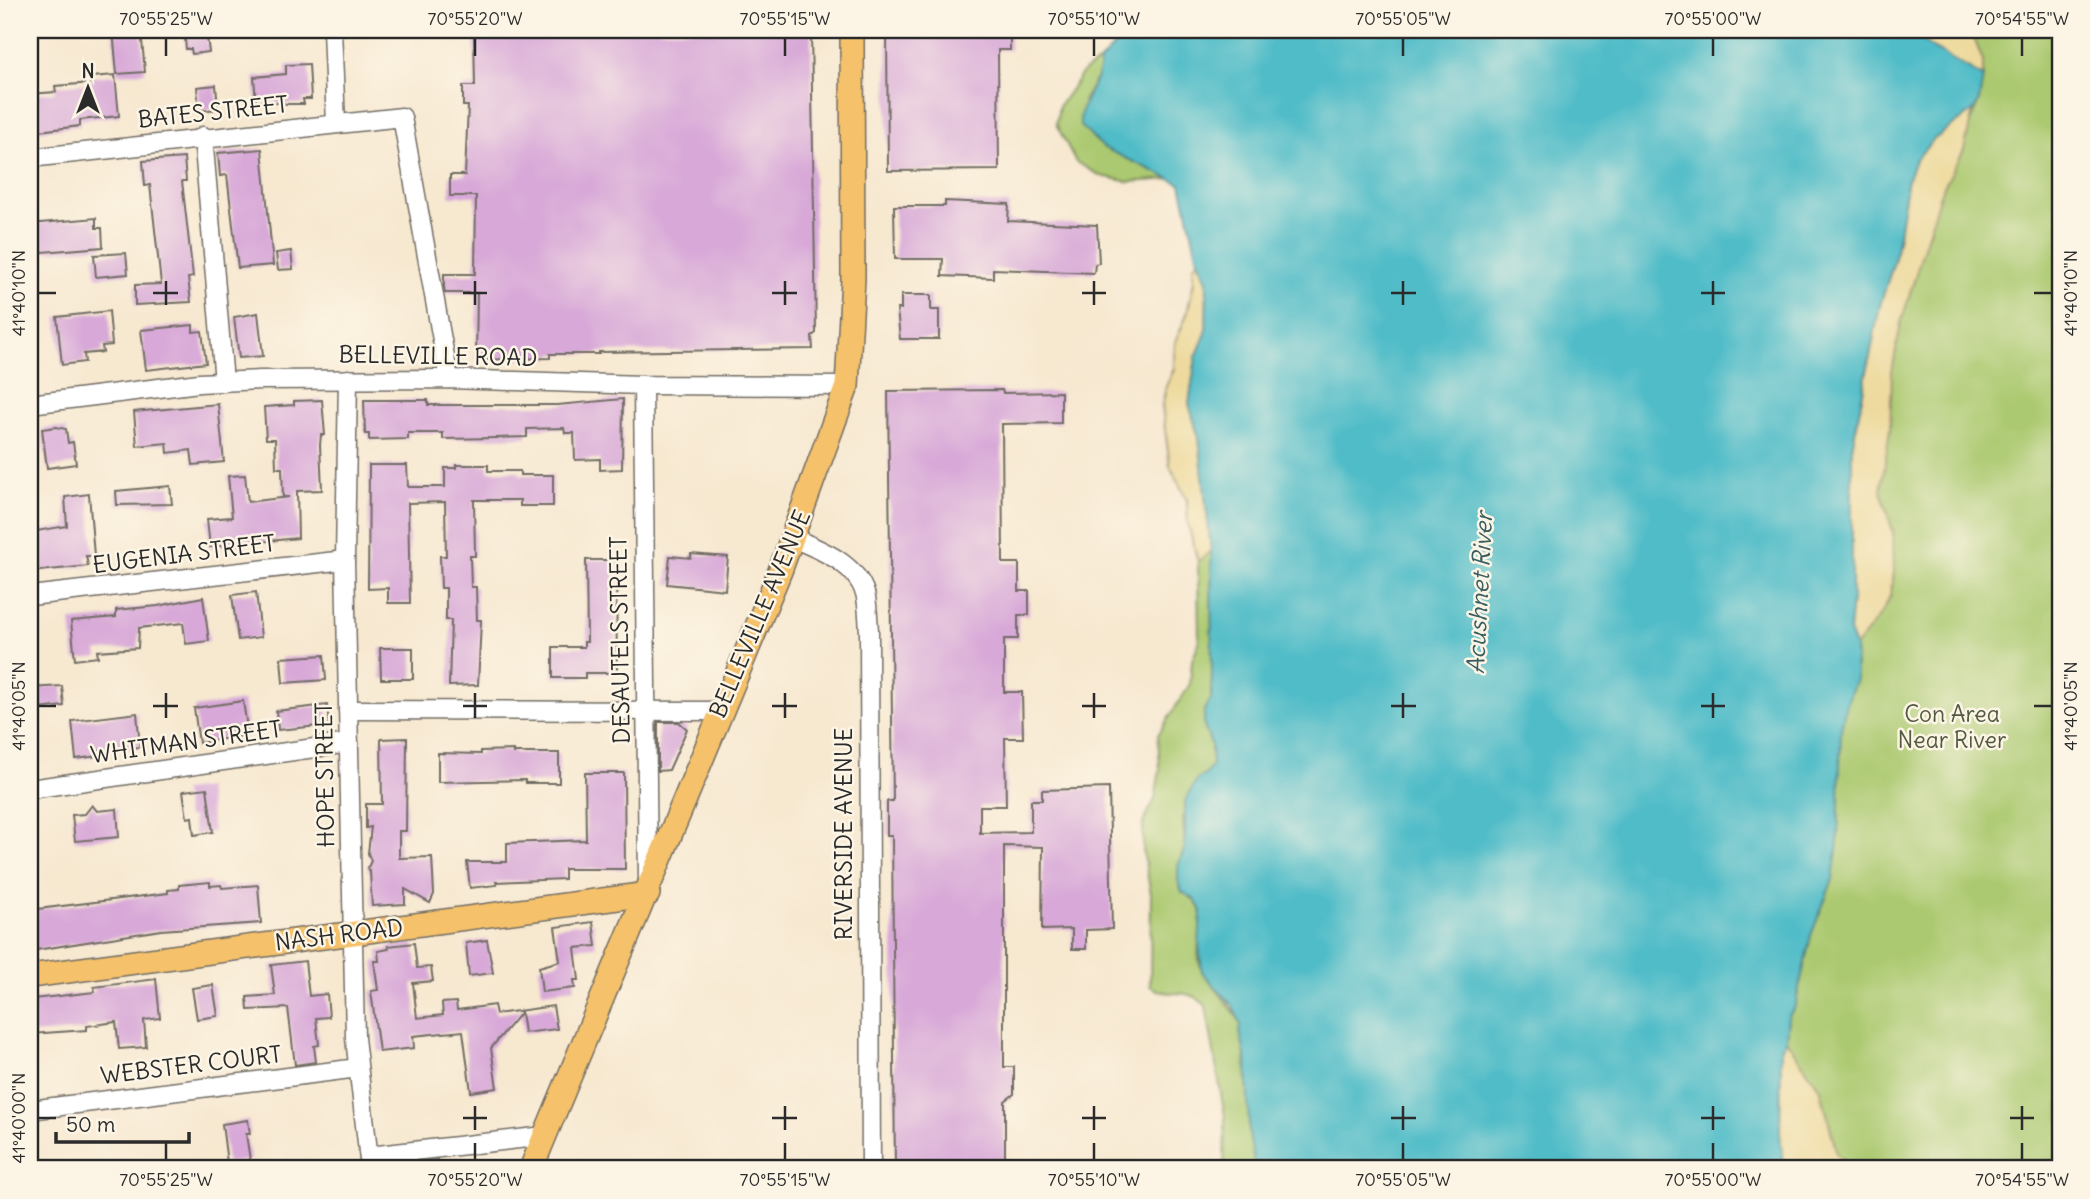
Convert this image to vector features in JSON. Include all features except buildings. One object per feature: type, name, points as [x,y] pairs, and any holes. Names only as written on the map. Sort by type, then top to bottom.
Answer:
[{"type":"main road","name":"BELLEVILLE AVENUE","points":[[531,1169],[648,894],[720,711],[793,538],[847,386],[852,341],[852,30]]},
{"type":"main road","name":"NASH ROAD","points":[[30,976],[648,894]]},
{"type":"street","points":[[332,30],[337,78],[336,124]]},
{"type":"street","name":"BATES STREET","points":[[30,158],[203,136],[402,117],[449,379]]},
{"type":"street","points":[[203,136],[224,382]]},
{"type":"street","name":"BELLEVILLE ROAD","points":[[30,404],[224,382],[348,379],[449,379],[643,386],[847,386]]},
{"type":"street","name":"HOPE STREET","points":[[348,379],[345,560],[348,710],[358,1068],[367,1166]]},
{"type":"street","name":"DESAUTELS STREET","points":[[643,386],[648,894]]},
{"type":"street","name":"RIVERSIDE AVENUE","points":[[793,538],[822,551],[851,569],[865,593],[869,631],[871,1169]]},
{"type":"street","name":"EUGENIA STREET","points":[[30,596],[345,560]]},
{"type":"street","points":[[348,710],[720,711]]},
{"type":"street","name":"WHITMAN STREET","points":[[30,789],[349,743]]},
{"type":"street","name":"WEBSTER COURT","points":[[30,1110],[358,1068]]},
{"type":"street","points":[[367,1166],[545,1136]]},
{"type":"green space","name":"Con Area Near River","points":[[1971,30],[2060,30],[2060,1169],[1854,1169],[1837,1155],[1821,1090],[1786,1040],[1788,1017],[1795,1006],[1811,935],[1833,879],[1841,719],[1856,668],[1855,647],[1883,611],[1891,595],[1894,572],[1877,493],[1890,429],[1890,379],[1900,309],[1930,229],[1941,182],[1946,181],[1979,101],[1983,62]]},
{"type":"green space","points":[[1100,61],[1100,72],[1083,101],[1158,172],[1171,179],[1129,182],[1101,176],[1076,162],[1056,124],[1059,106],[1084,71]]},
{"type":"green space","points":[[1211,551],[1212,675],[1211,699],[1204,710],[1204,726],[1211,744],[1212,765],[1183,817],[1185,847],[1178,866],[1183,892],[1193,899],[1201,915],[1199,961],[1242,1025],[1255,1169],[1224,1169],[1225,1117],[1206,1006],[1193,996],[1164,992],[1150,986],[1151,894],[1143,852],[1143,823],[1155,799],[1160,770],[1158,735],[1190,684],[1192,660],[1199,642],[1198,562]]},
{"type":"sand","points":[[1912,30],[1971,30],[1983,62],[1983,77],[1929,46]]},
{"type":"sand","points":[[1973,111],[1964,150],[1940,194],[1901,323],[1892,372],[1890,429],[1881,490],[1893,532],[1894,572],[1890,596],[1883,611],[1855,647],[1849,631],[1852,599],[1852,448],[1880,305],[1895,258],[1908,178],[1915,160],[1933,140]]},
{"type":"sand","points":[[1198,260],[1207,281],[1206,333],[1196,357],[1189,404],[1199,438],[1211,551],[1198,562],[1188,524],[1187,500],[1170,466],[1162,406],[1174,369],[1175,343],[1187,314],[1194,281],[1193,267]]},
{"type":"sand","points":[[1786,1040],[1821,1090],[1837,1155],[1854,1169],[1784,1169],[1780,1134],[1781,1049]]},
{"type":"water","name":"Acushnet River","points":[[1129,30],[1912,30],[1929,46],[1983,77],[1979,101],[1973,111],[1933,140],[1915,160],[1908,178],[1895,258],[1880,305],[1852,448],[1852,599],[1849,631],[1855,647],[1856,679],[1846,705],[1841,729],[1838,842],[1833,879],[1811,935],[1795,1006],[1788,1017],[1786,1040],[1781,1049],[1780,1134],[1784,1169],[1255,1169],[1249,1134],[1247,1064],[1240,1033],[1241,1024],[1233,1006],[1202,972],[1199,945],[1201,910],[1194,899],[1182,892],[1178,881],[1178,866],[1185,847],[1185,801],[1197,779],[1206,774],[1212,765],[1211,744],[1204,726],[1204,710],[1211,699],[1212,675],[1211,551],[1199,438],[1189,404],[1196,357],[1206,333],[1207,281],[1198,260],[1181,184],[1104,148],[1080,126],[1082,108],[1097,78],[1100,61]]}]
